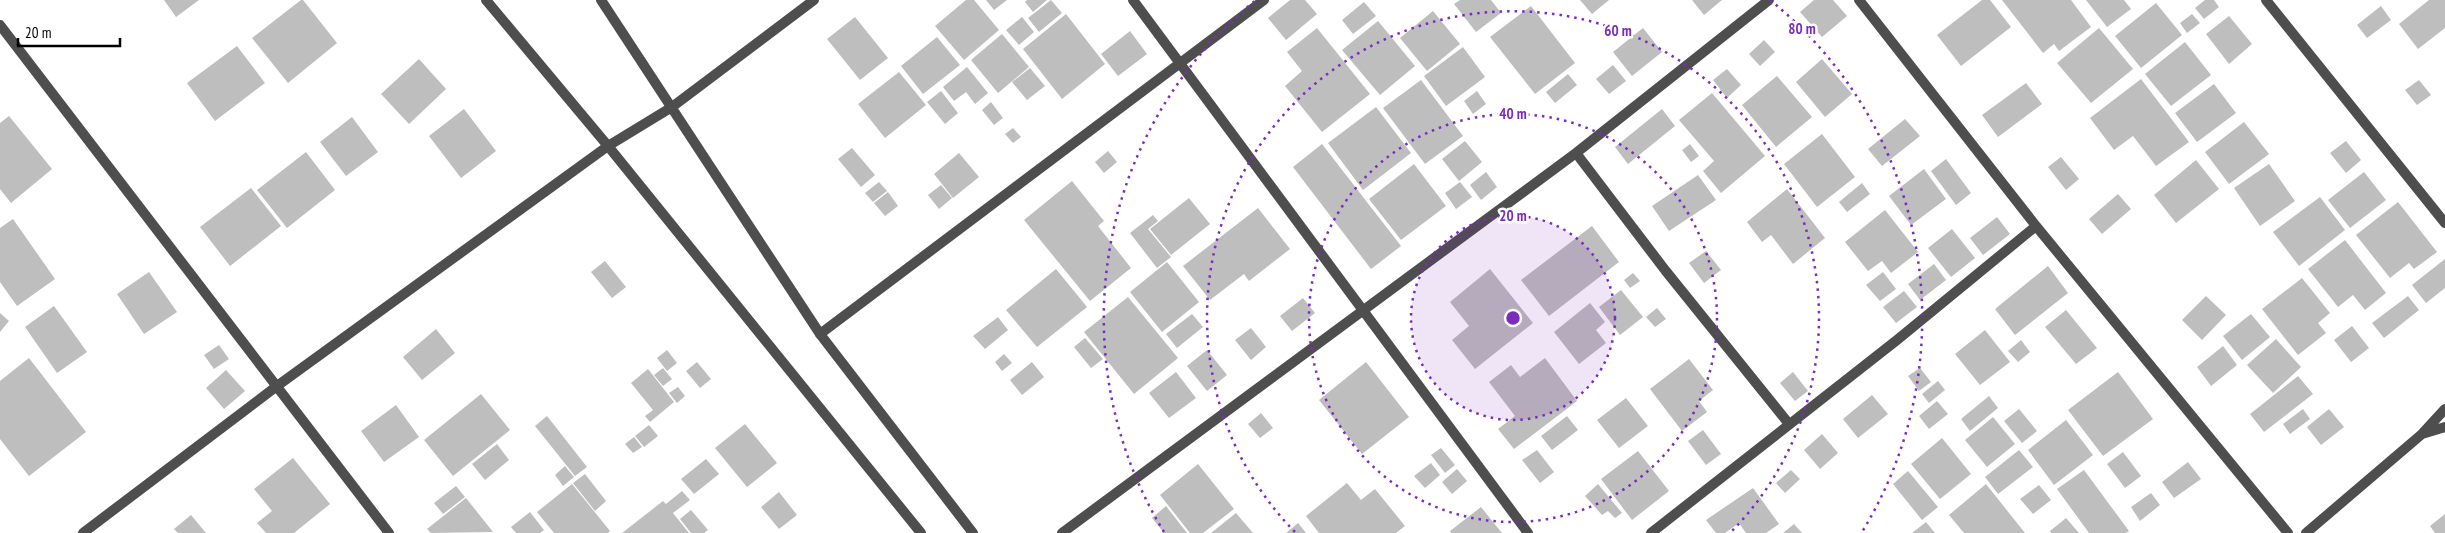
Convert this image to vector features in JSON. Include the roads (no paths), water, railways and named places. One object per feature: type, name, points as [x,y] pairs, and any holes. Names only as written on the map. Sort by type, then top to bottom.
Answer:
[{"type":"street","points":[[486,0],[608,146],[921,533]]},
{"type":"street","points":[[601,0],[820,334],[973,533]]},
{"type":"street","points":[[83,533],[278,386],[608,146],[672,107],[814,0]]},
{"type":"street","points":[[1133,0],[1528,533]]},
{"type":"street","points":[[820,334],[1182,64],[1264,0]]},
{"type":"street","points":[[1062,533],[1576,153],[1769,0]]},
{"type":"street","points":[[1859,0],[2036,226],[2288,533]]},
{"type":"street","points":[[2266,0],[2445,223]]},
{"type":"street","points":[[0,25],[389,533]]},
{"type":"street","points":[[1576,153],[1666,270],[1789,424]]},
{"type":"street","points":[[1651,533],[1897,340],[2036,226]]},
{"type":"street","points":[[2306,533],[2422,434],[2445,409]]},
{"type":"street","points":[[2422,434],[2445,427]]}]
